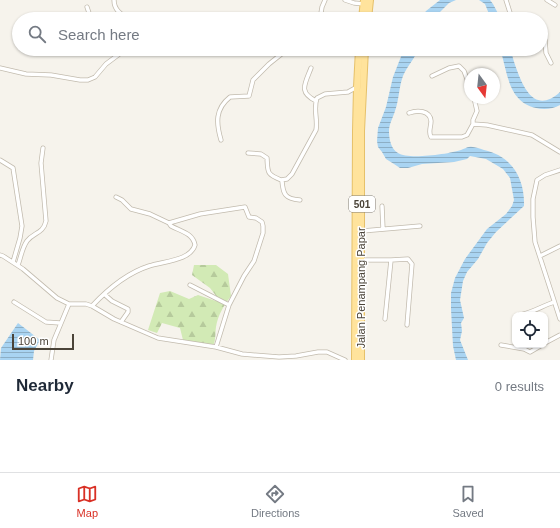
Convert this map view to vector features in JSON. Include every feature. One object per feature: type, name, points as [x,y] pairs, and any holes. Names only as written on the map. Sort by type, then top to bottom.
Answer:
[{"type":"main road","points":[[369,12],[370,0]]},
{"type":"main road","points":[[363,12],[364,2]]},
{"type":"main road","name":"Jalan Penampang Papar","points":[[355,360],[357,87],[359,56]]},
{"type":"main road","name":"Jalan Penampang Papar","points":[[361,360],[361,131],[365,56]]},
{"type":"street","points":[[114,0],[115,5],[120,12]]},
{"type":"street","points":[[321,12],[325,0]]},
{"type":"street","points":[[345,0],[354,3],[364,2]]},
{"type":"street","points":[[506,0],[510,12]]},
{"type":"street","points":[[547,0],[555,5]]},
{"type":"street","points":[[87,7],[89,12]]},
{"type":"street","points":[[0,68],[26,74],[51,75],[88,80],[95,77],[106,64],[117,56]]},
{"type":"street","points":[[220,140],[217,121],[218,112],[221,106],[230,97],[249,96],[253,80],[268,64],[279,56]]},
{"type":"street","points":[[548,56],[551,63]]},
{"type":"street","points":[[432,76],[449,68],[459,66],[464,71]]},
{"type":"street","points":[[311,68],[304,87],[308,97],[316,102]]},
{"type":"street","points":[[282,181],[292,174],[315,132],[317,122],[315,107],[317,98],[321,95],[348,92],[357,87]]},
{"type":"street","points":[[409,113],[420,111],[429,116],[431,122],[431,137],[459,138],[465,136],[473,124],[477,109],[476,104]]},
{"type":"street","points":[[473,124],[487,125],[528,134],[536,137],[560,152]]},
{"type":"street","points":[[18,265],[26,243],[45,225],[46,220],[41,163],[42,148]]},
{"type":"street","points":[[248,153],[261,154],[265,156],[268,171],[274,177],[282,181]]},
{"type":"street","points":[[0,160],[13,168],[22,226],[13,262]]},
{"type":"street","points":[[560,170],[537,180],[533,217],[535,242],[560,319]]},
{"type":"street","points":[[282,181],[283,190],[286,195],[290,198],[300,200]]},
{"type":"street","points":[[92,306],[118,283],[142,268],[182,257],[191,252],[195,245],[192,237],[186,233],[150,214],[131,209],[122,200],[116,197]]},
{"type":"street","points":[[382,206],[383,228]]},
{"type":"street","points":[[169,223],[200,214],[241,207],[246,208],[249,217],[256,218],[262,222],[264,226],[257,249],[256,258],[244,276],[229,305],[216,347]]},
{"type":"street","points":[[362,231],[420,226]]},
{"type":"street","points":[[540,256],[560,246]]},
{"type":"street","points":[[0,255],[18,265],[57,298],[69,304],[86,304],[92,306],[121,322],[162,339],[216,347],[242,354],[290,356],[323,352],[331,353],[344,360]]},
{"type":"street","points":[[362,260],[408,259],[411,261],[407,325]]},
{"type":"street","points":[[385,320],[391,260]]},
{"type":"street","points":[[190,285],[229,305]]},
{"type":"street","points":[[104,294],[112,301],[128,308],[128,312],[121,322]]},
{"type":"street","points":[[14,302],[46,322],[60,323]]},
{"type":"street","points":[[532,312],[544,305],[554,302]]},
{"type":"street","points":[[51,360],[52,345],[69,304]]},
{"type":"street","points":[[548,341],[560,335]]},
{"type":"street","points":[[501,345],[512,347]]},
{"type":"street","points":[[518,348],[530,352],[537,348]]},
{"type":"street","points":[[249,360],[251,355]]},
{"type":"green space","points":[[194,265],[216,265],[228,274],[231,296],[218,318],[213,346],[183,340],[180,328],[162,323],[157,333],[148,330],[160,293],[170,291],[189,299],[198,295],[216,301],[217,297],[210,288],[192,275]]},
{"type":"water","points":[[440,0],[456,0],[449,3],[440,12],[425,12]]},
{"type":"water","points":[[479,0],[490,0],[497,12],[488,12],[485,4]]},
{"type":"water","points":[[401,56],[415,56],[403,76],[389,131],[391,144],[398,153],[410,156],[429,156],[461,150],[468,147],[477,148],[494,153],[509,163],[515,170],[522,187],[524,206],[496,232],[487,243],[478,259],[467,272],[463,281],[460,300],[464,318],[461,323],[462,331],[460,340],[468,360],[456,360],[453,346],[451,293],[455,278],[465,259],[487,229],[506,214],[512,206],[514,200],[510,178],[503,169],[486,159],[470,156],[467,159],[454,162],[422,164],[408,168],[400,168],[386,159],[378,147],[378,128],[386,107],[393,77]]},
{"type":"water","points":[[502,56],[513,56],[521,81],[529,94],[539,100],[545,100],[552,98],[560,92],[560,105],[551,108],[539,109],[526,104],[519,99],[514,92],[507,76]]},
{"type":"water","points":[[18,323],[40,340],[34,351],[33,360],[0,360],[1,348]]}]
